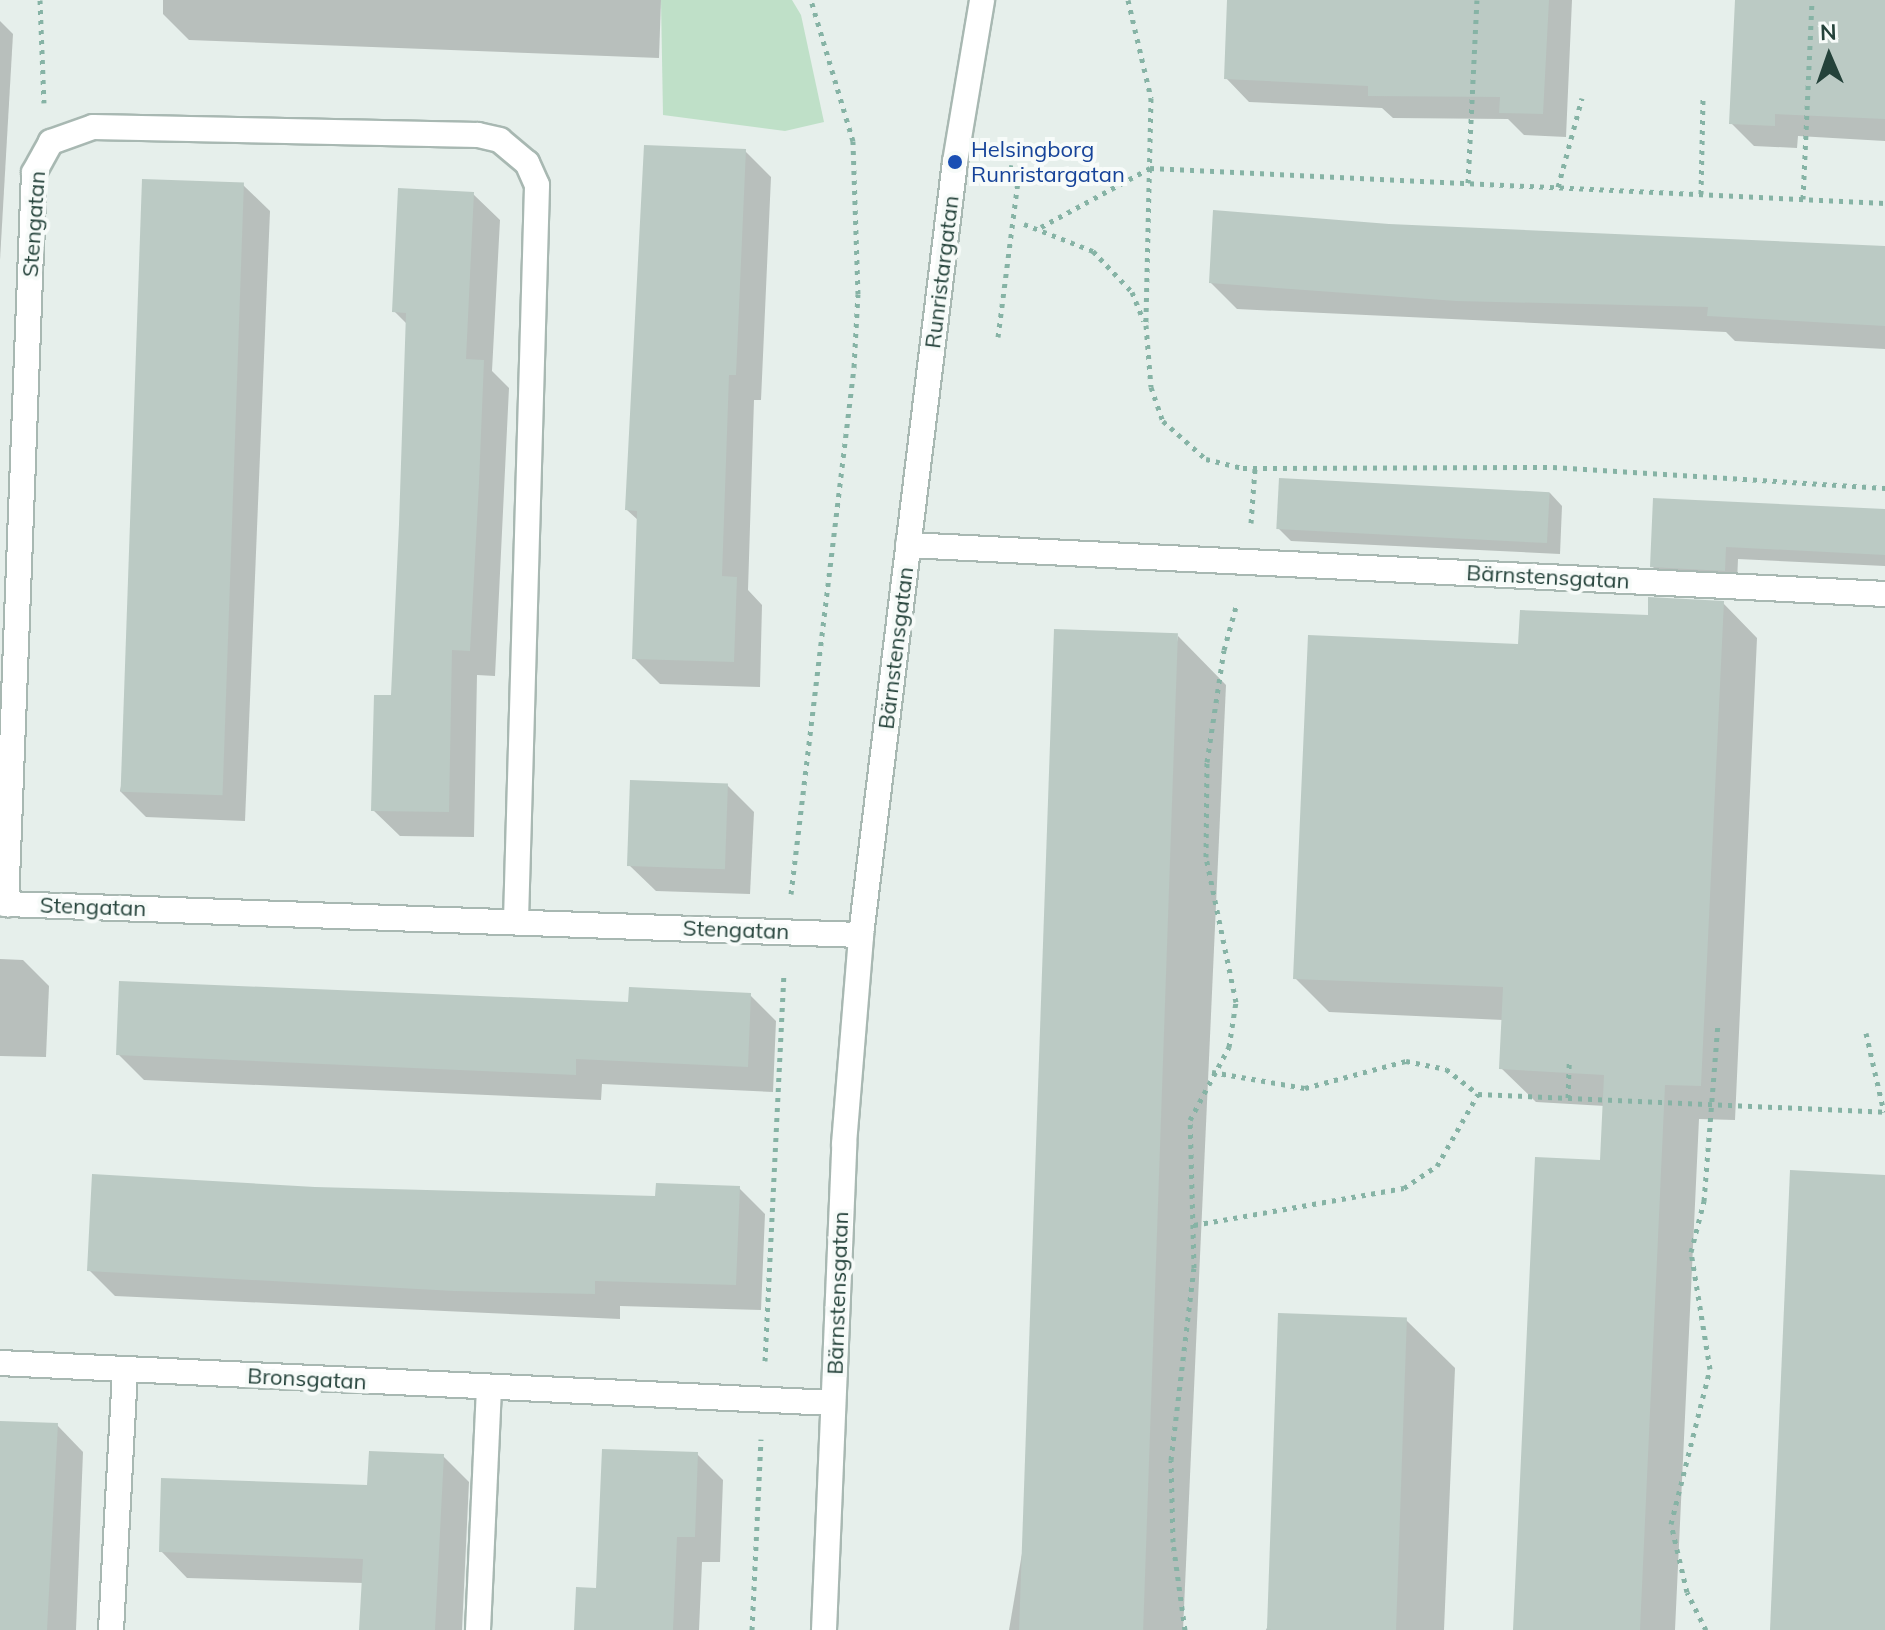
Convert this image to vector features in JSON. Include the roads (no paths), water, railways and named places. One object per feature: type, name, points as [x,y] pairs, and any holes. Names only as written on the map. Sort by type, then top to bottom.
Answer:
[{"type":"street","name":"Runristargatan","points":[[908,545],[957,147],[982,0]]},
{"type":"street","name":"Stengatan","points":[[516,920],[537,185],[527,163],[500,140],[478,135],[93,127],[51,142],[34,173],[6,904],[516,920],[861,935]]},
{"type":"street","name":"Bärnstensgatan","points":[[824,1630],[844,1144],[861,935],[908,545],[1885,594]]},
{"type":"street","name":"Bronsgatan","points":[[0,1363],[833,1403]]},
{"type":"street","points":[[111,1630],[125,1371]]},
{"type":"street","points":[[478,1630],[489,1387]]},
{"type":"place","name":"Helsingborg Runristargatan","points":[[955,162]]}]
